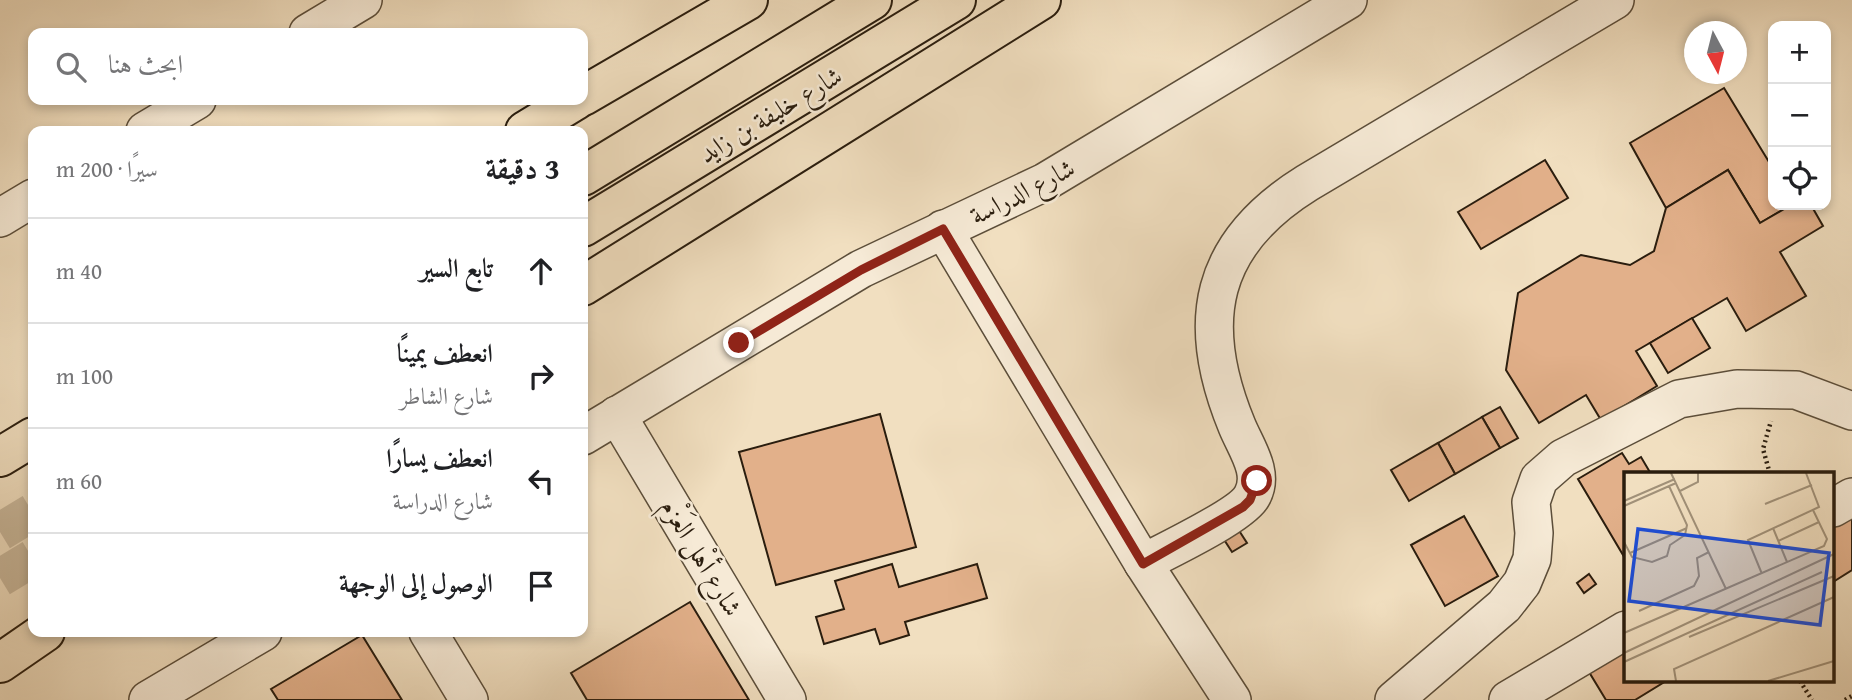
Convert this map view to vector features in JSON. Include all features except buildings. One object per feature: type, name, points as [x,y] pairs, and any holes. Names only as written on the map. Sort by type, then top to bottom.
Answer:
[{"type":"main road","points":[[588,93],[748,0]]},
{"type":"main road","name":"شارع خليفة بن زايد","points":[[588,173],[872,0]]},
{"type":"main road","name":"شارع خليفة بن زايد","points":[[588,224],[957,0]]},
{"type":"main road","points":[[588,283],[1041,0]]},
{"type":"main road","points":[[532,126],[568,105]]},
{"type":"main road","points":[[0,438],[28,423]]},
{"type":"main road","points":[[0,457],[28,440]]},
{"type":"main road","points":[[0,663],[38,637]]},
{"type":"street","points":[[316,28],[363,0]]},
{"type":"street","name":"شارع الدراسة","points":[[588,433],[850,276],[1045,182],[1348,0]]},
{"type":"street","points":[[1143,564],[1243,507],[1255,491],[1256,472],[1221,378],[1213,324],[1223,278],[1231,256],[1251,226],[1287,195],[1615,0]]},
{"type":"street","points":[[153,126],[189,105]]},
{"type":"street","points":[[0,218],[28,201]]},
{"type":"street","points":[[943,229],[1143,564],[1232,700]]},
{"type":"street","points":[[1394,700],[1504,606],[1522,583],[1532,559],[1534,533],[1531,502],[1539,479],[1563,458],[1679,398],[1737,389],[1796,390],[1852,411]]},
{"type":"street","name":"شارع أهْل العَزْم","points":[[617,415],[787,700]]},
{"type":"street","points":[[1834,507],[1852,497]]},
{"type":"street","points":[[1508,700],[1624,631]]},
{"type":"street","points":[[148,700],[255,637]]},
{"type":"street","points":[[431,637],[468,700]]},
{"type":"path","points":[[1769,472],[1763,449],[1778,390]]},
{"type":"path","points":[[1801,682],[1812,700]]},
{"type":"path","points":[[1845,700],[1852,695]]},
{"type":"tunnel","points":[[0,532],[28,515]]},
{"type":"tunnel","points":[[0,578],[28,561]]},
{"type":"route","points":[[739,343],[861,270],[943,229],[1143,564],[1243,507],[1255,491],[1257,481]]}]
